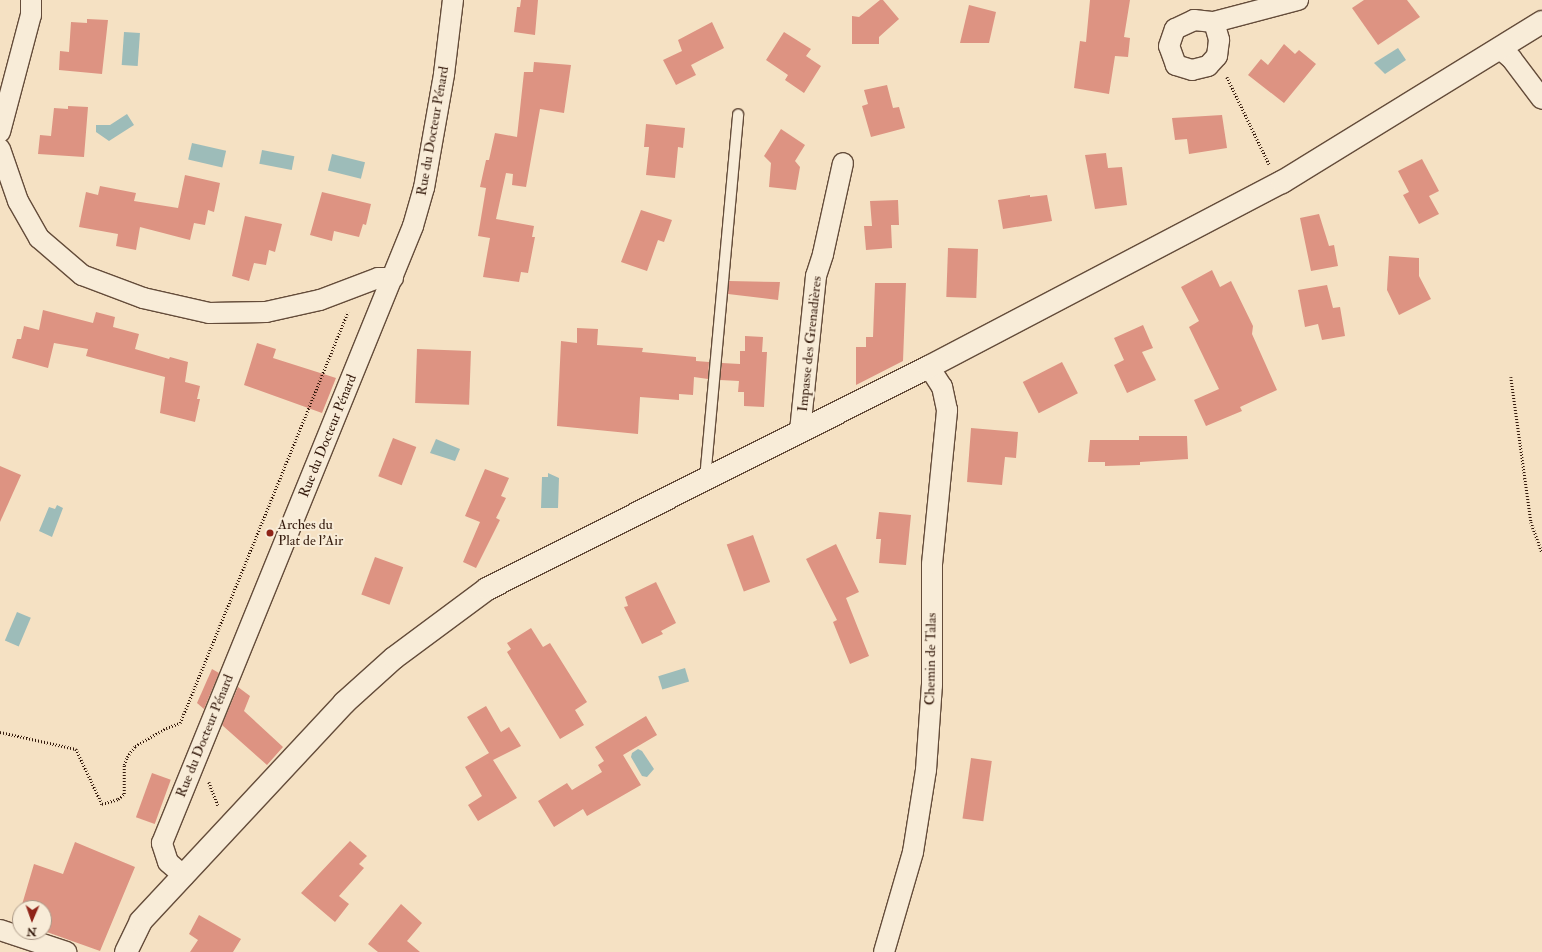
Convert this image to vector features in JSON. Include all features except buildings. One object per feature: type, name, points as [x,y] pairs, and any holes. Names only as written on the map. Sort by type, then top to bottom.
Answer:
[{"type":"main road","points":[[126,952],[141,921],[344,703],[394,658],[488,588],[929,367],[1282,182],[1542,22]]},
{"type":"street","points":[[0,132],[31,15],[31,0]]},
{"type":"street","name":"Rue du Docteur Pénard","points":[[184,876],[168,862],[162,844],[393,278],[424,188],[444,74],[453,0]]},
{"type":"street","points":[[1214,22],[1219,40],[1218,56],[1208,66],[1192,70],[1176,65],[1169,46],[1175,29],[1194,20],[1214,22],[1298,0]]},
{"type":"street","points":[[1499,48],[1511,58],[1542,99]]},
{"type":"street","points":[[0,149],[18,201],[39,238],[82,275],[143,298],[209,312],[266,312],[320,300],[378,278],[393,278]]},
{"type":"street","name":"Impasse des Grenadières","points":[[800,431],[816,276],[823,254],[843,163]]},
{"type":"street","name":"Chemin de Talas","points":[[884,952],[913,852],[927,762],[932,685],[932,564],[946,410],[942,386],[929,367]]},
{"type":"street","points":[[0,930],[66,952]]},
{"type":"lane","points":[[705,479],[738,114]]},
{"type":"path","points":[[1218,56],[1263,153]]},
{"type":"path","points":[[0,732],[76,749],[102,804],[118,799],[124,794],[124,765],[126,757],[135,746],[166,728],[180,723],[359,286]]},
{"type":"path","points":[[1511,376],[1531,522],[1542,552]]},
{"type":"path","points":[[205,780],[211,783],[219,808]]},
{"type":"water","points":[[124,32],[140,33],[138,66],[122,65]]},
{"type":"water","points":[[1398,48],[1406,60],[1385,74],[1374,63]]},
{"type":"water","points":[[127,114],[134,125],[109,141],[96,132],[96,125],[110,125]]},
{"type":"water","points":[[192,143],[226,151],[222,167],[188,160]]},
{"type":"water","points":[[262,150],[294,156],[292,170],[259,164]]},
{"type":"water","points":[[332,154],[365,162],[361,179],[328,170]]},
{"type":"water","points":[[436,439],[460,449],[455,461],[430,453]]},
{"type":"water","points":[[548,473],[559,478],[558,508],[541,508],[542,477],[548,477]]},
{"type":"water","points":[[57,505],[63,508],[52,537],[39,531],[49,507],[55,509]]},
{"type":"water","points":[[17,612],[31,618],[19,646],[5,641]]},
{"type":"water","points":[[685,668],[689,681],[662,690],[658,676]]},
{"type":"water","points":[[638,749],[642,751],[654,769],[647,777],[642,776],[631,757],[632,753]]},
{"type":"place","name":"Arches du Plat de l'Air","points":[[270,533]]}]
